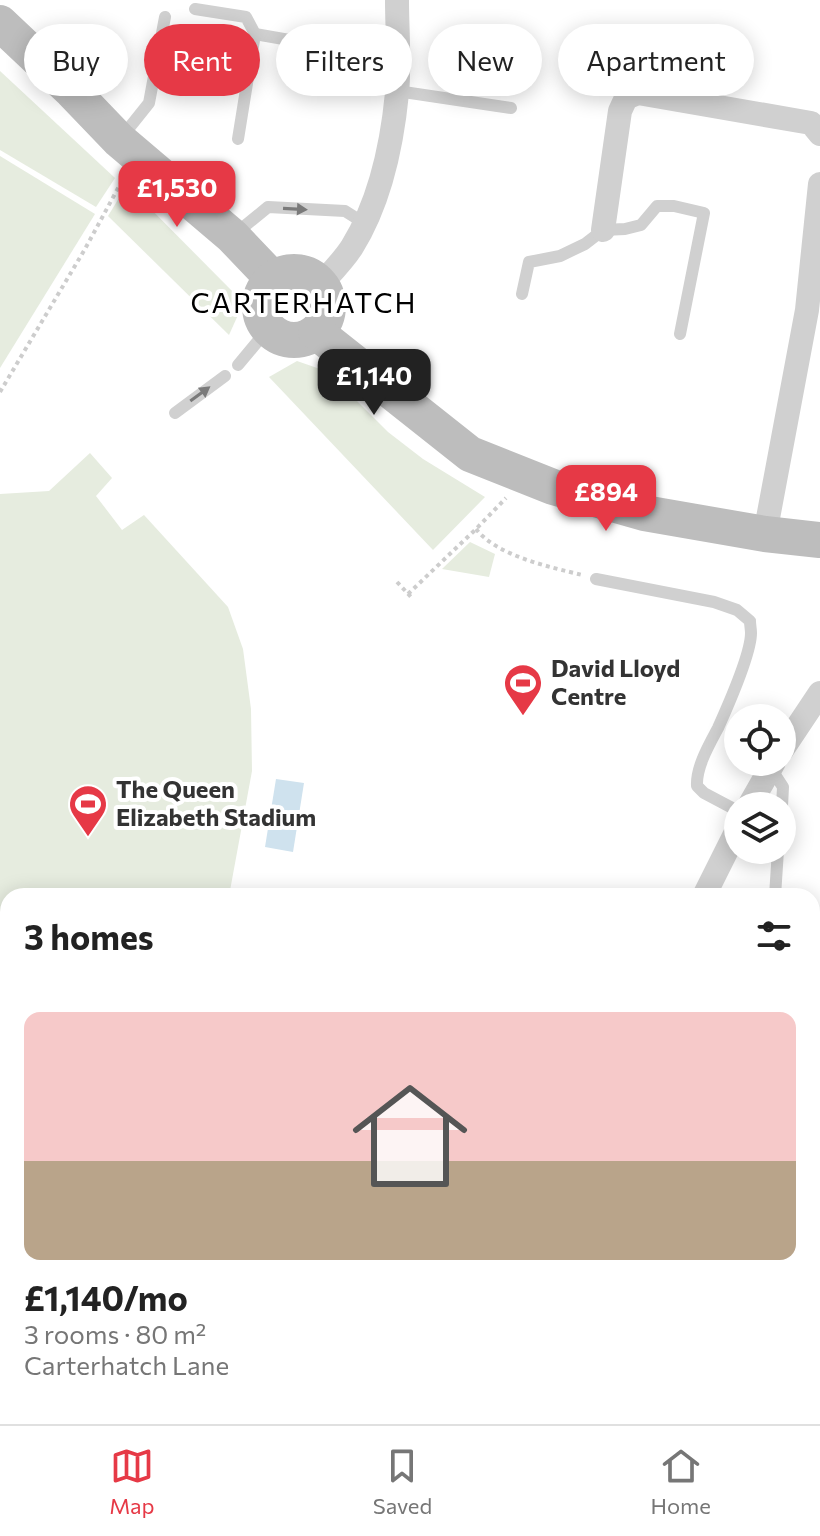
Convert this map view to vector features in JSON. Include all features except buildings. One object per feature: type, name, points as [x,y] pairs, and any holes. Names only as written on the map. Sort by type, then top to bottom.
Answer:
[{"type":"street","points":[[397,0],[397,24]]},
{"type":"street","points":[[0,23],[128,148],[232,236],[273,279]]},
{"type":"street","points":[[603,230],[620,111],[626,98],[638,93],[811,123],[820,134]]},
{"type":"street","points":[[320,285],[349,250],[364,223],[387,159],[396,96]]},
{"type":"street","points":[[765,534],[807,310],[820,184]]},
{"type":"street","points":[[295,272],[307,275],[320,285],[328,305],[326,317],[316,332],[294,341],[283,339],[268,329],[262,319],[261,296],[273,279],[295,272]]},
{"type":"street","points":[[316,332],[470,454],[553,487],[644,513],[765,534],[820,540]]},
{"type":"street","points":[[796,729],[820,693]]},
{"type":"street","points":[[708,888],[724,856]]},
{"type":"lane","points":[[195,9],[246,17],[250,24]]},
{"type":"lane","points":[[128,148],[149,103],[165,17]]},
{"type":"lane","points":[[412,93],[511,108]]},
{"type":"lane","points":[[238,139],[245,96]]},
{"type":"lane","points":[[522,294],[529,262],[560,256],[585,244],[603,230],[641,225],[657,206],[674,206],[704,213],[680,334]]},
{"type":"lane","points":[[232,236],[268,207],[345,211],[364,223]]},
{"type":"lane","points":[[238,365],[268,329]]},
{"type":"lane","points":[[175,413],[225,376]]},
{"type":"lane","points":[[596,579],[714,602],[737,610],[750,621],[752,635],[746,654],[727,710],[697,778],[697,786],[704,793],[724,804]]},
{"type":"lane","points":[[776,888],[777,864]]},
{"type":"path","points":[[0,392],[85,249],[128,148]]},
{"type":"path","points":[[408,594],[526,477]]},
{"type":"path","points":[[476,529],[495,547],[596,579]]},
{"type":"path","points":[[397,582],[412,598]]},
{"type":"shaded area","points":[[0,71],[115,178],[96,207],[0,150]]},
{"type":"shaded area","points":[[0,156],[95,214],[0,368]]},
{"type":"shaded area","points":[[127,185],[238,297],[238,315],[229,335],[108,216]]},
{"type":"shaded area","points":[[297,361],[320,369],[388,432],[423,459],[485,497],[433,550],[269,377]]},
{"type":"shaded area","points":[[90,453],[112,478],[96,496],[122,530],[144,515],[228,607],[243,649],[251,709],[252,771],[230,888],[0,888],[0,494],[49,491]]},
{"type":"shaded area","points":[[470,542],[495,554],[489,577],[442,569]]},
{"type":"water","points":[[276,779],[304,783],[293,852],[265,847]]},
{"type":"place","name":"David Lloyd Centre","points":[[523,717]]},
{"type":"place","name":"The Queen Elizabeth Stadium","points":[[88,838]]},
{"type":"district","name":"CARTERHATCH","points":[[304,303]]}]
